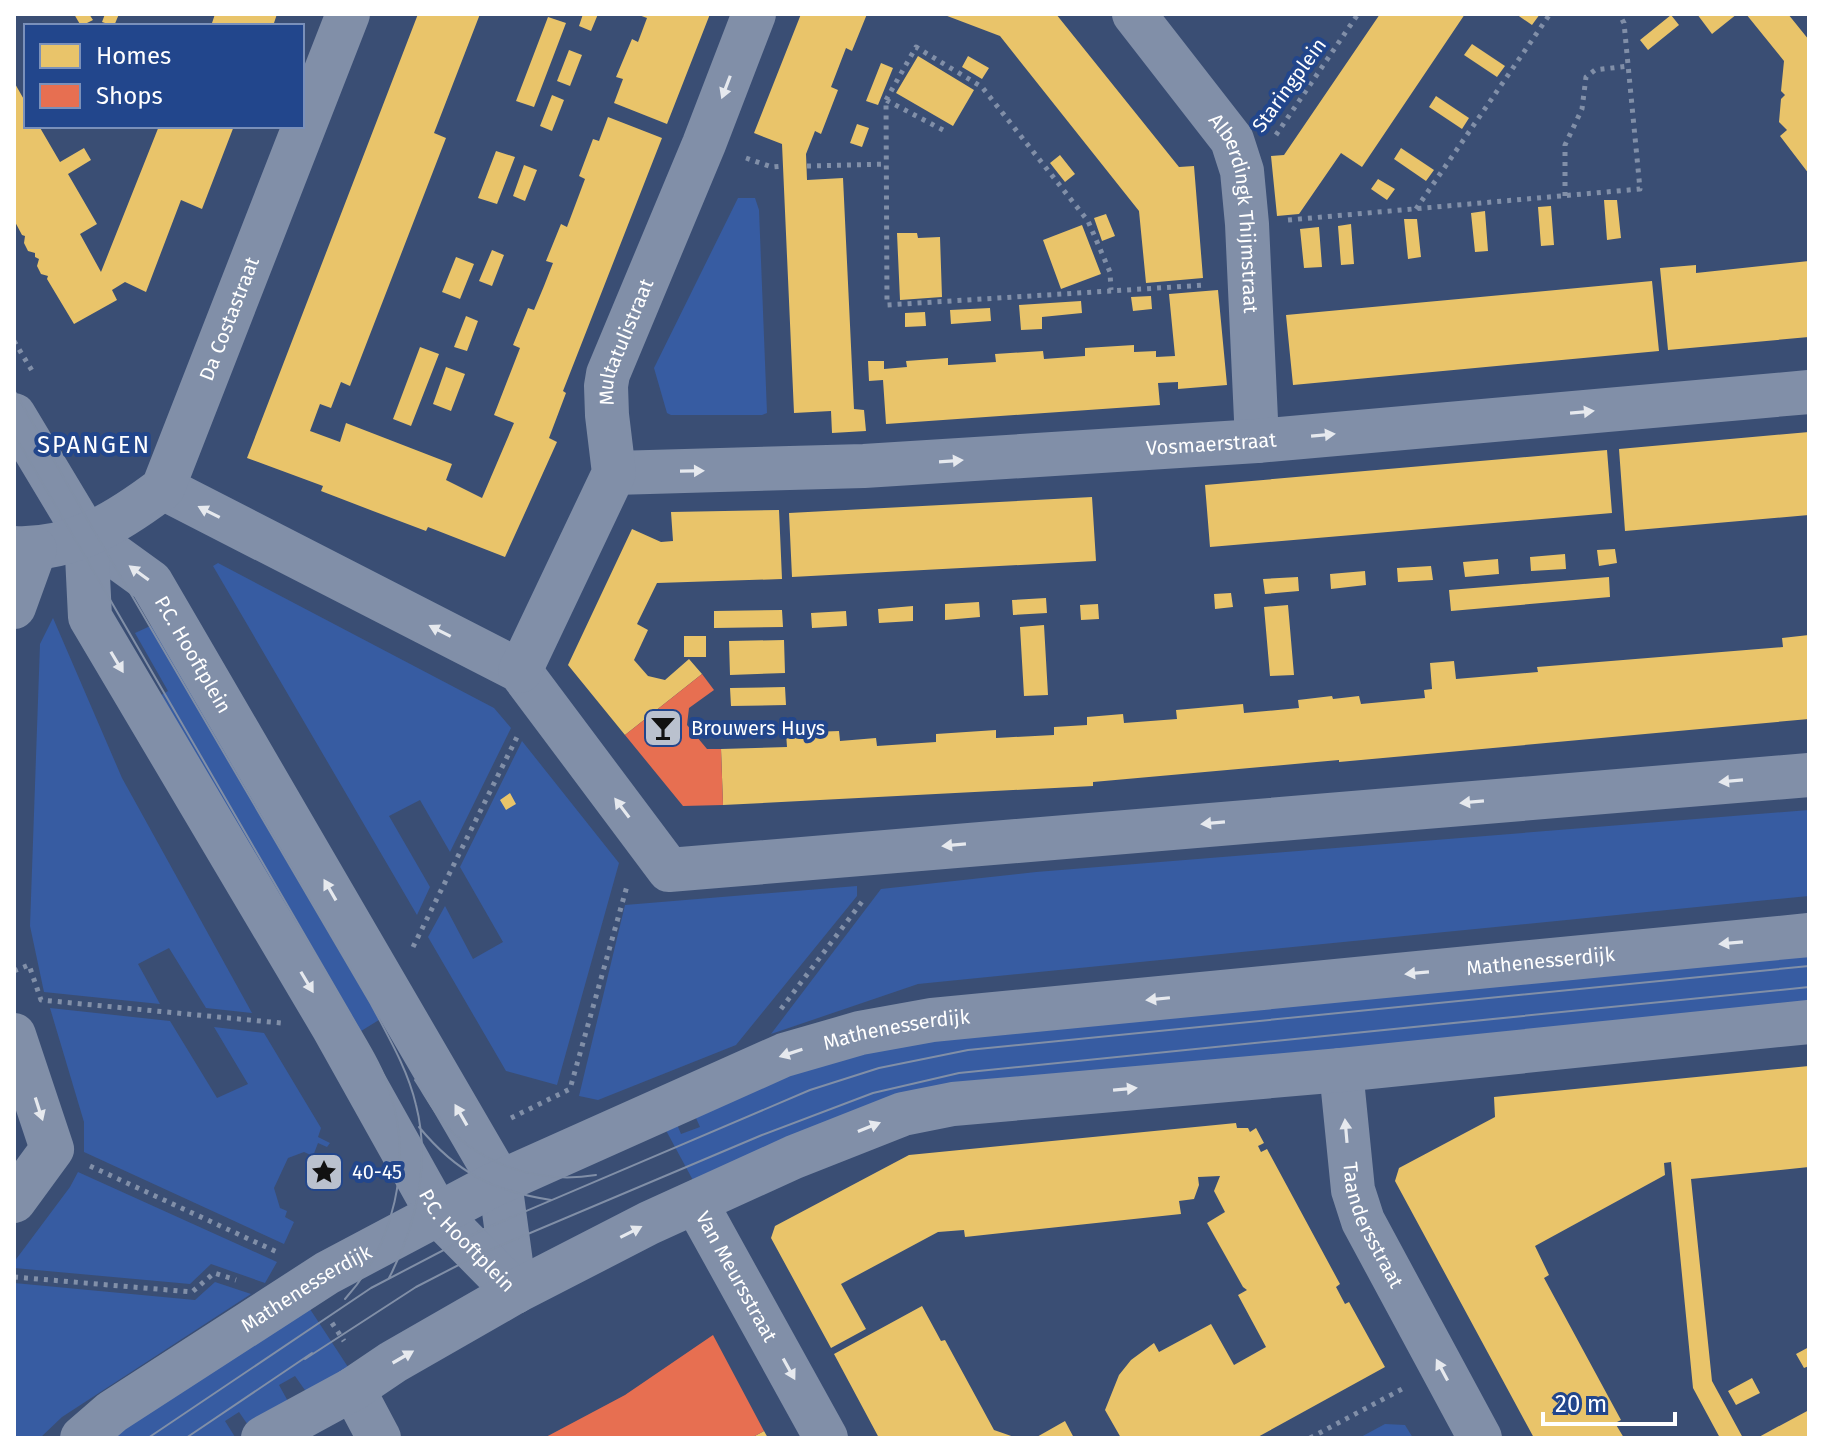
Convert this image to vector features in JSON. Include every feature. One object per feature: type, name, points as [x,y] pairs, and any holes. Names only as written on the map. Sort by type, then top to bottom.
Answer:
[{"type":"street","name":"Da Costastraat","points":[[304,127],[348,14]]},
{"type":"street","name":"Multatulistraat","points":[[614,473],[606,404],[608,374],[704,144],[754,14]]},
{"type":"street","name":"Alberdingk Thijmstraat","points":[[1134,14],[1232,140],[1242,171],[1257,441]]},
{"type":"street","name":"Da Costastraat","points":[[163,488],[304,128]]},
{"type":"street","name":"Vosmaerstraat","points":[[614,473],[864,466],[1257,441],[1809,392]]},
{"type":"street","points":[[14,415],[86,535]]},
{"type":"street","points":[[520,671],[614,473]]},
{"type":"street","points":[[14,607],[24,548],[47,548],[86,535],[134,509],[163,488],[520,671],[669,870],[1809,775]]},
{"type":"street","name":"P.C. Hooftplein","points":[[86,535],[151,582],[500,1182],[515,1292]]},
{"type":"street","name":"P.C. Hooftplein","points":[[86,535],[90,617],[333,1027],[437,1213],[515,1292]]},
{"type":"street","name":"Mathenesserdijk","points":[[82,1438],[294,1270],[437,1213],[774,1059],[860,1033],[932,1020],[1809,935]]},
{"type":"street","points":[[263,1438],[353,1389],[393,1362],[515,1292],[649,1223],[794,1157],[916,1110],[1809,1022]]},
{"type":"street","points":[[14,1035],[52,1149],[14,1201]]},
{"type":"street","name":"Taandersstraat","points":[[1341,1070],[1353,1190],[1363,1221],[1480,1438]]},
{"type":"street","name":"Van Meursstraat","points":[[696,1203],[826,1438]]},
{"type":"street","points":[[353,1389],[379,1438]]},
{"type":"path","name":"Staringplein","points":[[1242,171],[1279,132],[1358,14]]},
{"type":"path","points":[[1416,209],[1550,14]]},
{"type":"path","points":[[1247,224],[1640,189],[1624,23],[1619,14]]},
{"type":"path","points":[[1111,291],[1110,272],[1088,221],[982,87],[916,47],[886,100],[887,305],[1250,283]]},
{"type":"path","points":[[1565,196],[1565,145],[1582,109],[1586,77],[1595,70],[1628,66]]},
{"type":"path","points":[[886,100],[943,130]]},
{"type":"path","points":[[807,166],[887,164]]},
{"type":"path","points":[[409,955],[491,791]]},
{"type":"path","points":[[506,1120],[570,1089],[625,886]]},
{"type":"path","points":[[773,1019],[872,889]]},
{"type":"path","points":[[14,971],[29,965],[41,1000],[290,1024]]},
{"type":"path","points":[[52,1149],[294,1270],[358,1363],[353,1375],[353,1389]]},
{"type":"path","points":[[14,1277],[192,1292],[214,1273],[243,1283]]},
{"type":"path","points":[[1310,1438],[1441,1368]]},
{"type":"shaded area","points":[[738,198],[755,198],[759,210],[767,413],[671,415],[667,413],[654,368]]},
{"type":"shaded area","points":[[218,563],[494,708],[511,728],[450,852],[420,800],[389,816],[430,887],[417,915],[213,566]]},
{"type":"shaded area","points":[[53,618],[122,778],[252,1013],[206,1008],[169,948],[138,964],[160,1004],[44,992],[30,926],[40,644]]},
{"type":"shaded area","points":[[159,622],[387,1015],[353,1036],[158,697],[168,691],[135,633]]},
{"type":"shaded area","points":[[522,741],[619,863],[557,1085],[506,1071],[428,937],[445,906],[473,959],[503,942],[460,867]]},
{"type":"shaded area","points":[[1809,810],[1809,896],[918,984],[771,1034],[881,889],[1036,872]]},
{"type":"shaded area","points":[[857,886],[857,896],[736,1045],[598,1100],[579,1096],[625,905]]},
{"type":"shaded area","points":[[1809,947],[1809,1006],[936,1092],[695,1184],[662,1123],[674,1117],[681,1134],[700,1127],[692,1109],[852,1049]]},
{"type":"shaded area","points":[[50,1008],[170,1021],[217,1098],[248,1084],[214,1027],[264,1033],[321,1128],[318,1137],[330,1143],[327,1147],[318,1143],[313,1156],[304,1152],[288,1158],[274,1188],[280,1208],[287,1211],[285,1217],[294,1222],[284,1244],[84,1152],[84,1122]]},
{"type":"shaded area","points":[[78,1172],[277,1262],[265,1283],[211,1264],[190,1284],[14,1268],[14,1262]]},
{"type":"shaded area","points":[[215,1282],[251,1294],[62,1417],[40,1438],[14,1438],[14,1283],[195,1300]]},
{"type":"shaded area","points":[[306,1303],[348,1367],[307,1393],[295,1376],[279,1385],[290,1405],[250,1428],[239,1412],[225,1421],[233,1438],[104,1438]]},
{"type":"shaded area","points":[[1385,1424],[1405,1425],[1413,1438],[1359,1438]]},
{"type":"building: Homes","points":[[74,14],[89,14],[93,20],[85,24],[80,24]]},
{"type":"building: Homes","points":[[105,14],[119,14],[115,24],[102,22]]},
{"type":"building: Homes","points":[[215,14],[277,14],[274,24],[212,24]]},
{"type":"building: Homes","points":[[418,14],[480,14],[434,133],[446,138],[350,386],[341,382],[331,408],[320,404],[310,431],[340,442],[346,423],[452,464],[446,480],[482,498],[514,423],[494,415],[520,348],[513,345],[528,308],[534,310],[544,286],[553,263],[546,261],[561,224],[567,227],[585,179],[579,176],[593,139],[599,141],[608,117],[662,138],[563,391],[566,393],[549,438],[557,442],[505,557],[428,527],[426,531],[373,511],[321,491],[323,486],[247,458]]},
{"type":"building: Homes","points":[[583,14],[598,14],[591,31],[579,26]]},
{"type":"building: Homes","points":[[636,14],[710,14],[667,124],[614,103],[623,79],[616,77],[632,39],[638,42],[647,18]]},
{"type":"building: Homes","points":[[801,14],[867,14],[852,51],[846,48],[831,87],[838,90],[821,134],[815,131],[806,154],[807,180],[843,178],[854,409],[864,410],[866,431],[832,433],[831,411],[794,413],[782,144],[754,133]]},
{"type":"building: Homes","points":[[942,14],[1056,14],[1179,167],[1194,166],[1203,278],[1146,283],[1139,211],[1000,36]]},
{"type":"building: Homes","points":[[1380,14],[1465,14],[1362,167],[1341,153],[1299,214],[1277,216],[1271,156],[1284,155]]},
{"type":"building: Homes","points":[[1516,14],[1540,14],[1532,25]]},
{"type":"building: Homes","points":[[1697,14],[1737,14],[1712,34]]},
{"type":"building: Homes","points":[[1746,14],[1788,14],[1809,40],[1809,174],[1780,136],[1787,130],[1779,122],[1781,99],[1785,95],[1781,91],[1784,61]]},
{"type":"building: Homes","points":[[1671,15],[1679,25],[1648,50],[1640,40]]},
{"type":"building: Homes","points":[[548,17],[566,23],[534,107],[516,101]]},
{"type":"building: Homes","points":[[1472,44],[1505,66],[1497,77],[1464,55]]},
{"type":"building: Homes","points":[[569,50],[582,55],[570,86],[557,81]]},
{"type":"building: Homes","points":[[918,56],[974,90],[953,126],[896,93]]},
{"type":"building: Homes","points":[[968,56],[989,68],[982,79],[962,67]]},
{"type":"building: Homes","points":[[881,63],[893,68],[878,105],[866,101]]},
{"type":"building: Homes","points":[[14,82],[24,100],[24,128],[40,128],[60,162],[84,148],[91,160],[68,174],[97,224],[80,234],[101,272],[158,128],[233,128],[202,209],[181,200],[146,292],[125,282],[112,290],[117,300],[74,324],[48,276],[41,274],[37,266],[39,259],[35,253],[28,251],[25,236],[14,220]]},
{"type":"building: Homes","points":[[552,95],[564,100],[552,131],[540,126]]},
{"type":"building: Homes","points":[[1436,96],[1469,118],[1462,129],[1429,107]]},
{"type":"building: Homes","points":[[857,124],[869,128],[862,147],[850,143]]},
{"type":"building: Homes","points":[[1401,148],[1434,170],[1426,181],[1394,159]]},
{"type":"building: Homes","points":[[496,151],[515,157],[497,204],[478,198]]},
{"type":"building: Homes","points":[[1060,155],[1075,174],[1065,182],[1050,163]]},
{"type":"building: Homes","points":[[524,165],[537,170],[525,201],[513,196]]},
{"type":"building: Homes","points":[[1378,179],[1395,189],[1387,200],[1371,189]]},
{"type":"building: Homes","points":[[1604,200],[1617,200],[1621,238],[1607,240]]},
{"type":"building: Homes","points":[[1551,206],[1554,245],[1541,246],[1538,207]]},
{"type":"building: Homes","points":[[1485,211],[1488,251],[1475,252],[1471,213]]},
{"type":"building: Homes","points":[[1106,214],[1115,236],[1102,241],[1094,218]]},
{"type":"building: Homes","points":[[1404,219],[1417,219],[1421,257],[1408,259]]},
{"type":"building: Homes","points":[[1351,224],[1354,264],[1341,265],[1338,226]]},
{"type":"building: Homes","points":[[1082,225],[1101,274],[1061,289],[1043,240]]},
{"type":"building: Homes","points":[[1319,227],[1322,267],[1304,268],[1300,229]]},
{"type":"building: Homes","points":[[897,233],[917,233],[918,238],[940,237],[942,297],[900,300]]},
{"type":"building: Homes","points":[[492,250],[504,255],[492,286],[479,281]]},
{"type":"building: Homes","points":[[456,257],[474,264],[460,299],[442,292]]},
{"type":"building: Homes","points":[[1809,261],[1809,337],[1668,350],[1660,268],[1696,265],[1696,273]]},
{"type":"building: Homes","points":[[1652,281],[1659,351],[1293,385],[1286,315]]},
{"type":"building: Homes","points":[[1218,290],[1227,385],[1178,389],[1178,382],[1158,383],[1160,405],[886,424],[883,380],[869,381],[868,361],[884,361],[884,369],[907,367],[906,361],[948,358],[948,365],[996,362],[995,354],[1043,351],[1044,359],[1085,356],[1085,348],[1134,345],[1134,352],[1156,351],[1156,357],[1175,356],[1169,294]]},
{"type":"building: Homes","points":[[1151,296],[1152,309],[1133,311],[1131,297]]},
{"type":"building: Homes","points":[[1081,301],[1082,313],[1042,317],[1042,329],[1021,330],[1019,305]]},
{"type":"building: Homes","points":[[990,308],[991,321],[951,324],[950,310]]},
{"type":"building: Homes","points":[[925,312],[926,326],[905,327],[905,313]]},
{"type":"building: Homes","points":[[466,316],[478,321],[467,351],[454,347]]},
{"type":"building: Homes","points":[[420,347],[439,354],[411,426],[393,419]]},
{"type":"building: Homes","points":[[446,367],[465,374],[451,411],[433,404]]},
{"type":"building: Homes","points":[[1809,432],[1809,515],[1625,531],[1619,449]]},
{"type":"building: Homes","points":[[1607,450],[1612,513],[1210,547],[1205,485]]},
{"type":"building: Homes","points":[[1092,497],[1096,561],[792,577],[789,513]]},
{"type":"building: Homes","points":[[779,510],[782,579],[657,583],[637,624],[648,630],[634,660],[648,676],[665,680],[689,659],[702,674],[625,735],[568,665],[632,529],[661,542],[673,541],[671,512]]},
{"type":"building: Homes","points":[[1615,549],[1617,563],[1599,566],[1597,550]]},
{"type":"building: Homes","points":[[1565,554],[1566,569],[1531,571],[1530,557]]},
{"type":"building: Homes","points":[[1498,559],[1499,574],[1465,577],[1463,562]]},
{"type":"building: Homes","points":[[1431,566],[1433,580],[1398,582],[1397,568]]},
{"type":"building: Homes","points":[[1365,571],[1366,585],[1331,589],[1330,574]]},
{"type":"building: Homes","points":[[1298,577],[1299,591],[1265,594],[1263,579]]},
{"type":"building: Homes","points":[[1609,577],[1610,597],[1451,611],[1449,590]]},
{"type":"building: Homes","points":[[1231,593],[1233,607],[1215,609],[1214,594]]},
{"type":"building: Homes","points":[[1046,598],[1047,613],[1013,615],[1012,600]]},
{"type":"building: Homes","points":[[979,602],[980,617],[945,620],[945,604]]},
{"type":"building: Homes","points":[[1098,604],[1099,619],[1081,620],[1080,605]]},
{"type":"building: Homes","points":[[1288,605],[1294,675],[1270,676],[1264,607]]},
{"type":"building: Homes","points":[[913,606],[913,621],[879,623],[878,609]]},
{"type":"building: Homes","points":[[782,610],[783,627],[714,628],[714,611]]},
{"type":"building: Homes","points":[[846,611],[847,626],[812,628],[811,613]]},
{"type":"building: Homes","points":[[1044,625],[1048,695],[1024,696],[1020,627]]},
{"type":"building: Homes","points":[[1809,635],[1809,719],[1093,782],[1093,786],[723,805],[721,749],[787,747],[786,733],[839,731],[840,741],[876,738],[877,746],[936,742],[936,734],[996,730],[996,738],[1054,735],[1054,727],[1087,725],[1087,717],[1123,714],[1124,723],[1177,719],[1176,710],[1243,704],[1244,713],[1299,708],[1298,700],[1332,696],[1333,699],[1359,696],[1361,704],[1425,698],[1424,690],[1432,689],[1430,663],[1454,661],[1456,679],[1538,672],[1537,667],[1783,647],[1782,638]]},
{"type":"building: Homes","points":[[684,636],[706,636],[706,657],[684,657]]},
{"type":"building: Homes","points":[[784,640],[785,673],[730,675],[729,641]]},
{"type":"building: Homes","points":[[785,687],[786,705],[731,706],[730,688]]},
{"type":"building: Homes","points":[[510,793],[516,804],[506,810],[500,800]]},
{"type":"building: Homes","points":[[1809,1066],[1809,1167],[1691,1179],[1712,1381],[1743,1438],[1720,1438],[1693,1388],[1671,1162],[1664,1163],[1665,1175],[1535,1246],[1549,1275],[1544,1278],[1621,1420],[1615,1423],[1624,1438],[1534,1438],[1395,1181],[1399,1168],[1495,1117],[1494,1097]]},
{"type":"building: Homes","points":[[1236,1123],[1237,1128],[1248,1128],[1250,1132],[1256,1128],[1264,1143],[1258,1146],[1261,1152],[1267,1149],[1340,1284],[1336,1287],[1345,1304],[1349,1302],[1385,1367],[1256,1438],[1121,1438],[1105,1410],[1119,1375],[1131,1360],[1154,1343],[1159,1352],[1211,1324],[1234,1365],[1266,1347],[1238,1295],[1247,1290],[1207,1223],[1225,1212],[1214,1191],[1220,1176],[1198,1177],[1199,1185],[1194,1199],[1179,1201],[1181,1214],[965,1237],[964,1230],[938,1232],[841,1284],[866,1329],[831,1348],[771,1238],[775,1226],[909,1155]]},
{"type":"building: Homes","points":[[922,1306],[941,1341],[945,1340],[994,1430],[1017,1438],[879,1438],[834,1354]]},
{"type":"building: Homes","points":[[1809,1347],[1809,1366],[1804,1368],[1796,1354]]},
{"type":"building: Homes","points":[[1752,1378],[1760,1393],[1736,1405],[1728,1391]]},
{"type":"building: Homes","points":[[1809,1410],[1809,1438],[1757,1438]]},
{"type":"building: Homes","points":[[1065,1421],[1074,1438],[1035,1438]]},
{"type":"building: Homes","points":[[764,1431],[768,1438],[751,1438]]},
{"type":"building: Shops","points":[[702,674],[714,690],[689,708],[687,725],[707,749],[721,749],[723,805],[683,806],[625,735]]},
{"type":"building: Shops","points":[[713,1335],[764,1431],[751,1438],[544,1438],[625,1395]]},
{"type":"tram line","points":[[14,390],[371,1004],[403,1066],[420,1127],[421,1172],[407,1237],[389,1278]]},
{"type":"tram line","points":[[14,434],[387,1082],[397,1119],[400,1147],[394,1202],[376,1254],[345,1299]]},
{"type":"tram line","points":[[148,1438],[371,1288],[484,1229],[810,1090],[879,1068],[968,1050],[1809,966]]},
{"type":"tram line","points":[[305,1359],[416,1287],[478,1255],[762,1135],[873,1093],[959,1073],[1809,987]]},
{"type":"tram line","points":[[415,1080],[447,1127],[479,1153],[535,1174],[555,1177],[596,1175]]},
{"type":"tram line","points":[[419,1127],[448,1157],[478,1177],[511,1191],[551,1200]]},
{"type":"tram line","points":[[186,1438],[312,1353]]},
{"type":"place","name":"Brouwers Huys","points":[[663,728]]},
{"type":"place","name":"40-45","points":[[324,1172]]},
{"type":"district","name":"SPANGEN","points":[[94,445]]}]
